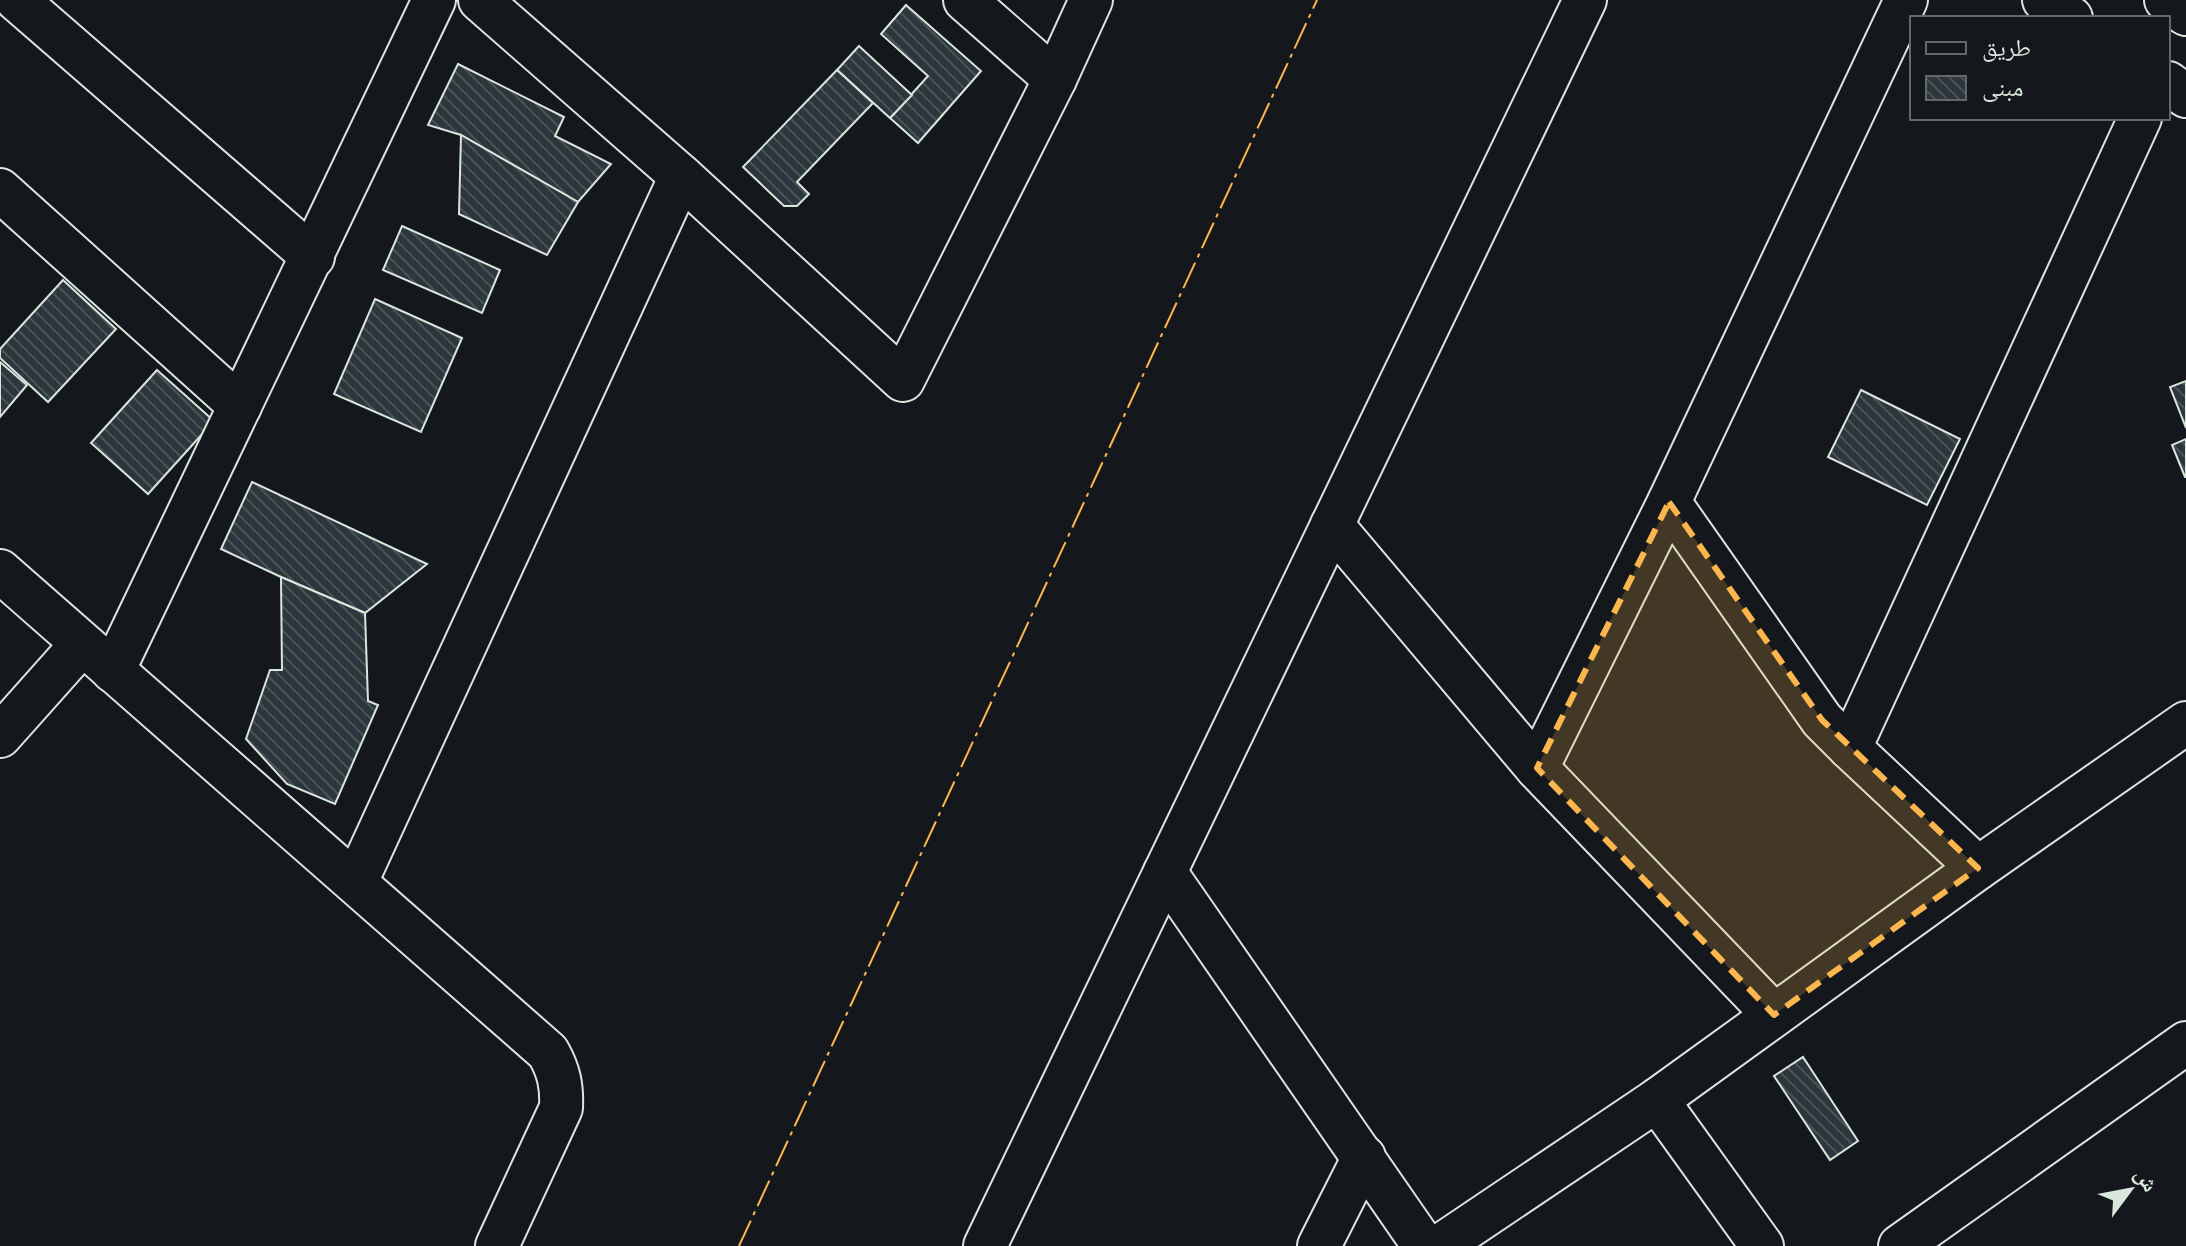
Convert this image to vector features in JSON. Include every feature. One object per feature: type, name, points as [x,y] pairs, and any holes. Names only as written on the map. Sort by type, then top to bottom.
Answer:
[{"type":"street","points":[[17,0],[313,257]]},
{"type":"street","points":[[0,736],[97,658],[240,406],[434,0]]},
{"type":"street","points":[[480,0],[681,176],[903,380],[1055,79],[1091,0]]},
{"type":"street","points":[[965,0],[1055,79]]},
{"type":"street","points":[[985,1246],[1585,0]]},
{"type":"street","points":[[1537,768],[1669,502],[1906,0]]},
{"type":"street","points":[[2044,0],[2068,16]]},
{"type":"street","points":[[2166,0],[2186,14]]},
{"type":"street","points":[[1850,748],[2139,120]]},
{"type":"street","points":[[356,882],[681,176]]},
{"type":"street","points":[[0,190],[240,406]]},
{"type":"street","points":[[1669,502],[1822,720],[1978,868]]},
{"type":"street","points":[[1332,525],[1537,768],[1774,1015]]},
{"type":"street","points":[[0,571],[548,1052],[557,1070],[561,1108],[497,1246]]},
{"type":"street","points":[[1440,1246],[1657,1100],[1978,868],[2186,723]]},
{"type":"street","points":[[1165,872],[1424,1246]]},
{"type":"street","points":[[1900,1246],[2186,1043]]},
{"type":"street","points":[[1657,1100],[1762,1246]]},
{"type":"street","points":[[1319,1246],[1364,1157]]},
{"type":"highlighted area","points":[[1669,502],[1822,720],[1978,868],[1774,1015],[1537,768]]},
{"type":"building","points":[[906,5],[981,71],[918,143],[890,118],[928,76],[881,34]]},
{"type":"building","points":[[859,46],[912,95],[890,118],[837,70]]},
{"type":"building","points":[[458,64],[564,117],[555,136],[611,164],[578,202],[461,135],[428,125]]},
{"type":"building","points":[[837,70],[873,103],[797,182],[809,194],[797,206],[784,206],[743,167]]},
{"type":"building","points":[[461,135],[578,202],[547,255],[459,214]]},
{"type":"building","points":[[402,226],[500,270],[482,313],[383,270]]},
{"type":"building","points":[[63,280],[116,329],[48,402],[0,358],[0,349]]},
{"type":"building","points":[[375,299],[462,338],[421,432],[334,394]]},
{"type":"building","points":[[0,362],[27,385],[0,417]]},
{"type":"building","points":[[157,370],[214,421],[148,494],[91,443]]},
{"type":"building","points":[[2186,381],[2186,428],[2170,387]]},
{"type":"building","points":[[1861,390],[1960,439],[1927,505],[1828,457]]},
{"type":"building","points":[[2186,439],[2186,477],[2185,477],[2172,445]]},
{"type":"building","points":[[252,482],[427,564],[365,613],[221,549]]},
{"type":"building","points":[[281,577],[365,613],[368,701],[378,705],[335,804],[287,784],[246,739],[270,670],[282,670]]},
{"type":"building","points":[[1803,1057],[1858,1141],[1830,1160],[1774,1076]]},
{"type":"power","points":[[739,1246],[1317,0]]}]
